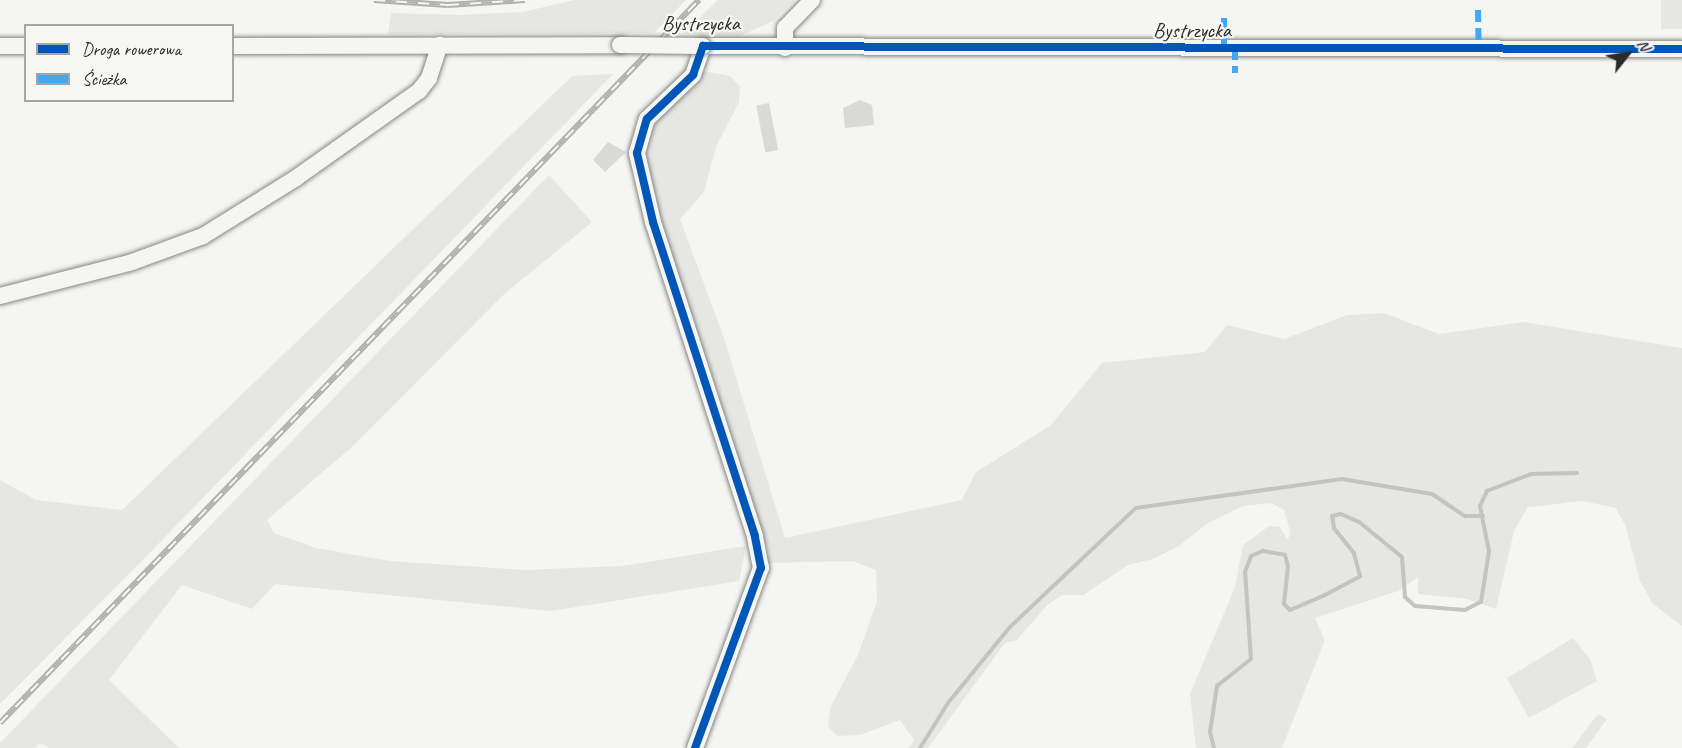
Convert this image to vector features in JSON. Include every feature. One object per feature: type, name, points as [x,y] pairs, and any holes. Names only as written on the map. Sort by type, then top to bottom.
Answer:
[{"type":"street","points":[[784,48],[784,28],[812,0]]},
{"type":"street","points":[[0,296],[132,262],[202,236],[296,178],[419,91],[429,78],[440,45]]},
{"type":"street","name":"Bystrzycka","points":[[234,46],[620,45],[784,48],[1682,50]]},
{"type":"street","points":[[0,46],[24,46]]},
{"type":"street","points":[[695,748],[757,588],[761,568],[755,536],[653,222],[638,153],[647,119],[693,75],[703,46]]},
{"type":"shaded area","points":[[574,0],[686,0],[654,33],[388,34],[391,13],[459,15],[523,12]]},
{"type":"shaded area","points":[[718,0],[795,0],[773,21],[740,36],[683,34]]},
{"type":"shaded area","points":[[1661,0],[1682,0],[1682,29],[1661,29]]},
{"type":"shaded area","points":[[704,71],[730,76],[740,87],[739,102],[716,147],[704,192],[680,219],[724,338],[785,538],[962,500],[976,472],[1051,425],[1102,363],[1205,352],[1227,325],[1284,339],[1347,315],[1384,313],[1439,334],[1524,322],[1682,348],[1682,626],[1652,603],[1640,581],[1626,527],[1616,508],[1583,501],[1528,507],[1514,531],[1496,609],[1467,599],[1418,594],[1418,577],[1398,591],[1315,618],[1325,640],[1282,748],[1196,748],[1190,694],[1235,587],[1243,545],[1269,526],[1280,527],[1288,540],[1290,531],[1284,510],[1271,503],[1243,506],[1208,523],[1179,546],[1153,559],[1128,565],[1083,595],[1062,595],[1047,605],[1017,640],[1005,643],[928,748],[909,748],[914,740],[900,720],[860,735],[837,736],[828,726],[831,706],[858,655],[877,601],[876,570],[853,561],[764,563],[769,553],[649,188],[645,154],[651,132],[664,112]]},
{"type":"shaded area","points":[[613,74],[135,568],[0,704],[0,480],[36,500],[122,510],[572,76]]},
{"type":"shaded area","points":[[549,175],[592,222],[502,296],[354,445],[267,520],[274,533],[316,548],[390,561],[524,570],[622,566],[746,546],[739,581],[551,611],[275,584],[252,609],[182,585],[109,680],[179,748],[49,748],[40,743],[35,748],[0,748],[0,743]]},
{"type":"shaded area","points":[[1573,638],[1590,659],[1597,681],[1529,718],[1507,678]]},
{"type":"shaded area","points":[[1598,714],[1607,719],[1586,748],[1572,748]]},
{"type":"building","points":[[860,100],[872,105],[874,125],[845,128],[843,108]]},
{"type":"building","points":[[769,103],[778,150],[765,153],[756,105]]},
{"type":"building","points":[[608,142],[626,152],[605,172],[593,160]]},
{"type":"waterway","points":[[1214,748],[1210,732],[1217,686],[1251,659],[1245,572],[1251,556],[1263,551],[1285,555],[1288,566],[1284,604],[1290,610],[1325,595],[1360,576],[1354,553],[1334,528],[1332,516],[1341,514],[1359,522],[1402,557],[1405,597],[1415,606],[1465,610],[1481,602],[1489,551],[1480,506],[1487,491],[1531,474],[1577,473]]},
{"type":"waterway","points":[[920,748],[948,703],[1010,627],[1136,508],[1342,479],[1432,494],[1465,516],[1483,516]]},
{"type":"railway","points":[[374,0],[448,5],[525,0]]},
{"type":"railway","points":[[0,723],[699,0]]},
{"type":"marked path","points":[[1478,10],[1479,49]]},
{"type":"marked path","points":[[1224,18],[1224,48]]},
{"type":"marked path","points":[[1235,48],[1235,73]]},
{"type":"cycle path","points":[[695,748],[761,568],[755,536],[653,222],[637,153],[647,119],[693,75],[703,46],[1682,49]]}]
